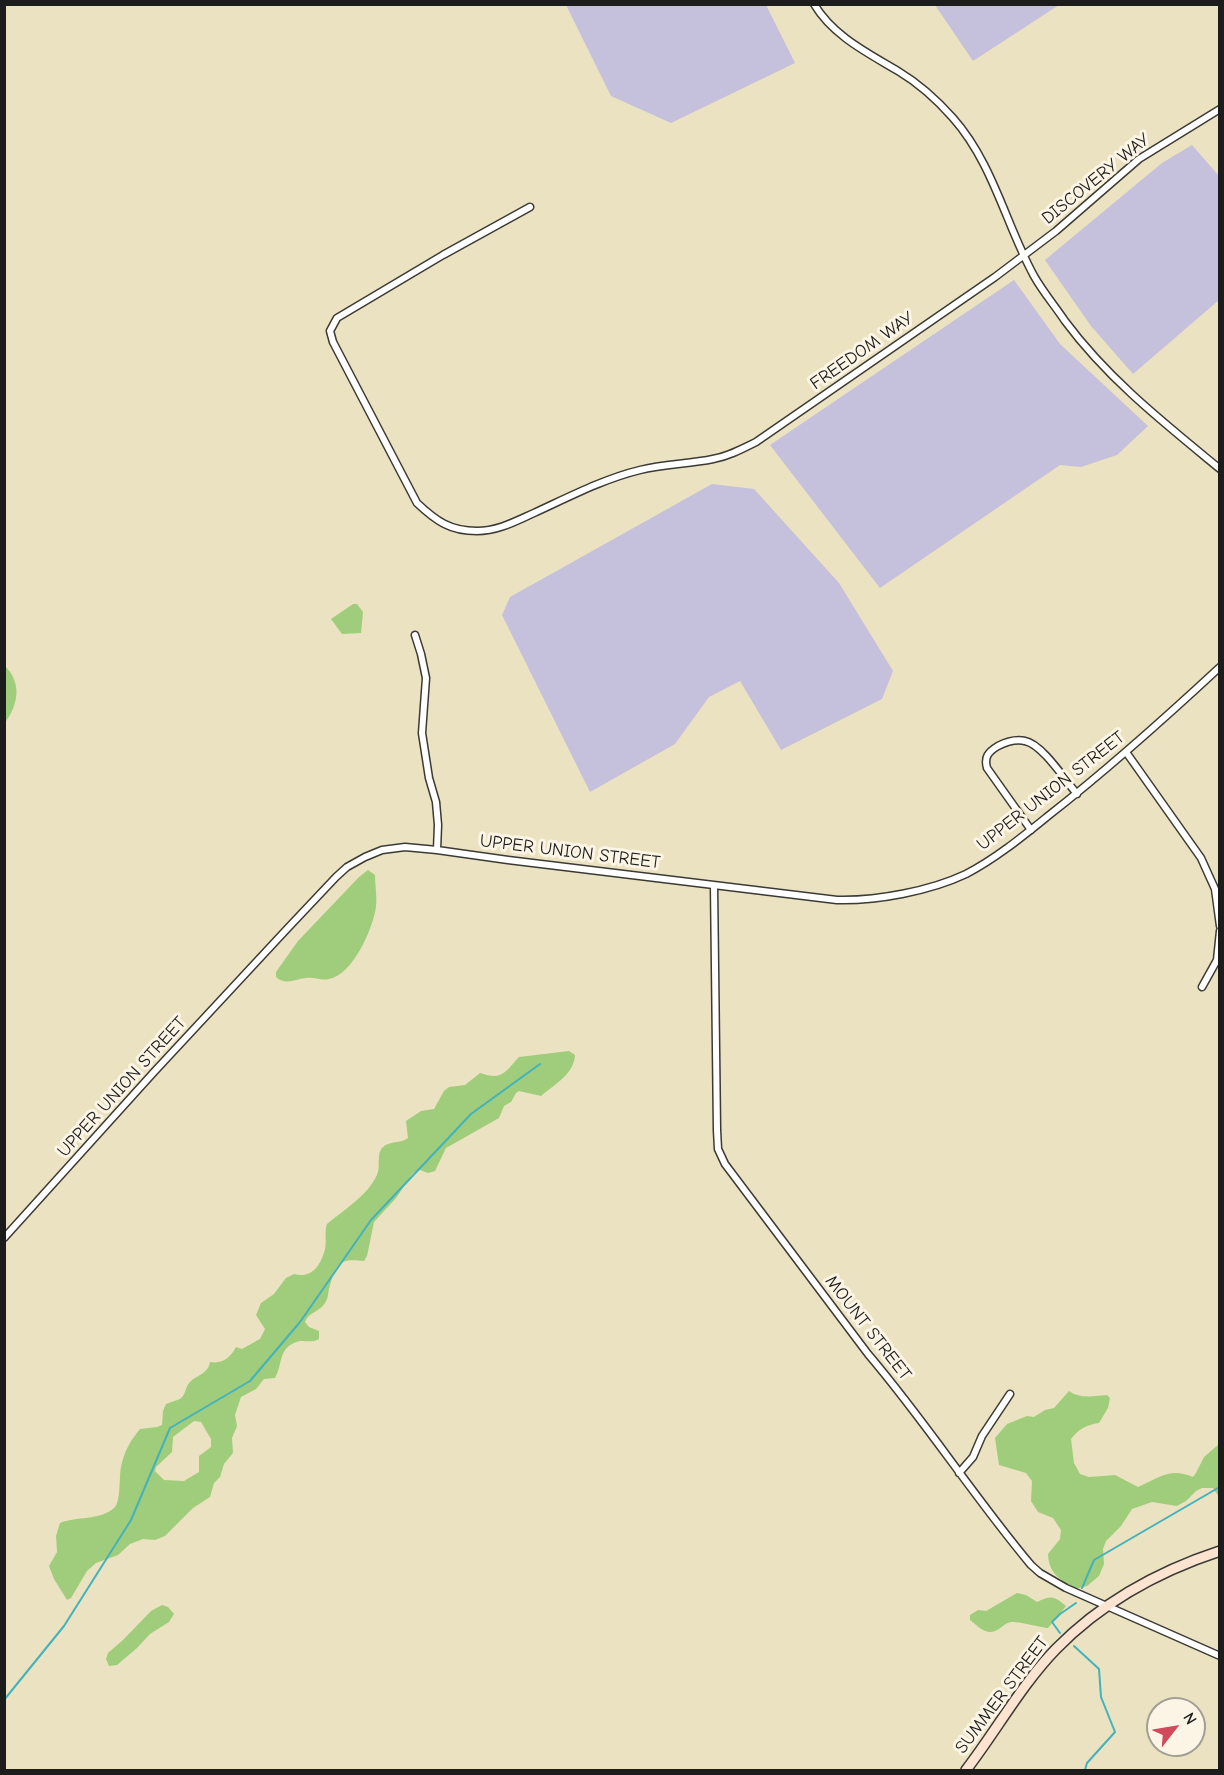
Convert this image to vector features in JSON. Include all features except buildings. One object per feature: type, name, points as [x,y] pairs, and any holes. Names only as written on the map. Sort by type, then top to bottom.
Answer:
[{"type":"main road","name":"SUMMER STREET","points":[[966,1770],[1036,1672],[1056,1649],[1096,1613],[1132,1590],[1178,1567],[1220,1551]]},
{"type":"street","points":[[814,4],[824,19],[851,43],[899,72],[954,118],[983,163],[1023,255],[1054,306],[1110,374],[1220,469]]},
{"type":"street","name":"DISCOVERY WAY","points":[[1023,255],[1056,231],[1139,159],[1220,109]]},
{"type":"street","name":"FREEDOM WAY","points":[[530,207],[442,255],[336,318],[330,331],[333,342],[417,503],[432,517],[450,527],[471,531],[494,529],[612,478],[664,465],[733,454],[766,436],[1023,255]]},
{"type":"street","points":[[415,635],[426,678],[422,733],[429,778],[436,802],[437,850]]},
{"type":"street","name":"UPPER UNION STREET","points":[[4,1238],[286,930],[342,872],[365,856],[381,850],[405,847],[837,900],[852,901],[895,894],[931,886],[966,874],[991,859],[1077,794],[1220,667]]},
{"type":"street","points":[[1031,830],[987,768],[985,761],[990,752],[1007,743],[1027,741],[1036,747],[1077,794]]},
{"type":"street","points":[[1126,752],[1201,858],[1215,889],[1220,929],[1217,960],[1202,987]]},
{"type":"street","name":"MOUNT STREET","points":[[714,885],[716,1120],[718,1149],[725,1164],[1030,1565],[1052,1581],[1220,1656]]},
{"type":"street","points":[[959,1473],[973,1457],[982,1436],[1010,1394]]},
{"type":"shaded area","points":[[566,5],[766,5],[795,63],[671,123],[611,96]]},
{"type":"shaded area","points":[[935,5],[1059,5],[973,61]]},
{"type":"shaded area","points":[[1192,145],[1219,176],[1219,300],[1133,374],[1091,326],[1045,260],[1162,163]]},
{"type":"shaded area","points":[[1014,280],[1060,344],[1148,426],[1117,455],[1081,467],[1060,465],[880,588],[770,445]]},
{"type":"shaded area","points":[[712,484],[754,489],[839,583],[893,671],[882,699],[781,750],[740,681],[709,697],[675,744],[590,792],[502,615],[510,597]]},
{"type":"green space","points":[[353,604],[357,604],[363,612],[361,633],[342,634],[331,619]]},
{"type":"green space","points":[[6,667],[14,680],[16,695],[13,709],[5,723],[4,668]]},
{"type":"green space","points":[[368,870],[375,875],[376,908],[365,941],[353,961],[337,976],[329,979],[306,978],[287,982],[276,977],[276,972],[298,941]]},
{"type":"green space","points":[[569,1051],[575,1055],[574,1062],[567,1073],[541,1096],[519,1091],[511,1102],[504,1106],[499,1118],[446,1148],[435,1171],[428,1173],[420,1170],[413,1173],[396,1198],[374,1222],[364,1261],[355,1260],[339,1264],[326,1301],[305,1322],[309,1327],[319,1331],[319,1339],[299,1341],[290,1345],[284,1353],[275,1378],[264,1379],[256,1389],[241,1397],[235,1415],[237,1426],[232,1438],[233,1453],[224,1464],[220,1477],[214,1483],[210,1497],[193,1508],[165,1536],[155,1540],[143,1539],[130,1544],[118,1555],[96,1563],[87,1571],[71,1598],[67,1600],[49,1566],[57,1552],[56,1536],[60,1523],[95,1517],[114,1508],[118,1501],[120,1471],[124,1456],[130,1442],[140,1429],[162,1425],[166,1404],[182,1397],[188,1384],[205,1372],[210,1362],[222,1361],[229,1357],[236,1347],[242,1349],[260,1339],[265,1329],[256,1315],[261,1303],[274,1294],[286,1278],[294,1274],[311,1273],[315,1269],[325,1249],[327,1224],[355,1202],[373,1183],[378,1172],[379,1154],[382,1148],[408,1138],[406,1121],[421,1111],[434,1109],[444,1091],[449,1087],[465,1085],[480,1073],[493,1076],[502,1074],[519,1057]],"holes":[[[194,1421],[201,1422],[211,1439],[211,1447],[199,1456],[199,1472],[184,1481],[164,1480],[155,1471],[156,1467],[172,1452],[173,1437]]]},
{"type":"green space","points":[[1069,1391],[1082,1396],[1107,1395],[1110,1398],[1108,1408],[1099,1423],[1083,1428],[1071,1439],[1074,1463],[1080,1474],[1089,1477],[1115,1475],[1138,1487],[1171,1473],[1193,1477],[1204,1457],[1219,1444],[1219,1497],[1213,1488],[1202,1488],[1177,1506],[1152,1502],[1132,1509],[1121,1526],[1106,1541],[1103,1549],[1104,1564],[1099,1576],[1087,1586],[1075,1589],[1056,1575],[1050,1566],[1048,1554],[1060,1539],[1061,1530],[1053,1518],[1038,1512],[1031,1501],[1032,1481],[1026,1473],[999,1465],[995,1438],[1007,1424],[1027,1416],[1034,1417],[1045,1410],[1054,1408]]},
{"type":"green space","points":[[1017,1593],[1026,1595],[1037,1602],[1052,1598],[1066,1606],[1048,1628],[1011,1622],[995,1631],[987,1632],[970,1620],[970,1615],[978,1610],[986,1611]]},
{"type":"green space","points":[[162,1605],[168,1607],[174,1614],[169,1622],[150,1634],[117,1665],[109,1666],[106,1659],[108,1653],[151,1611]]},
{"type":"waterway","points":[[4,1700],[64,1626],[131,1520],[170,1428],[250,1381],[300,1322],[371,1220],[471,1114],[540,1064]]},
{"type":"waterway","points":[[1082,1588],[1094,1560],[1218,1488]]},
{"type":"waterway","points":[[1060,1633],[1052,1622],[1076,1603]]},
{"type":"waterway","points":[[1074,1646],[1099,1669],[1101,1697],[1115,1732],[1087,1763],[1085,1770]]}]
